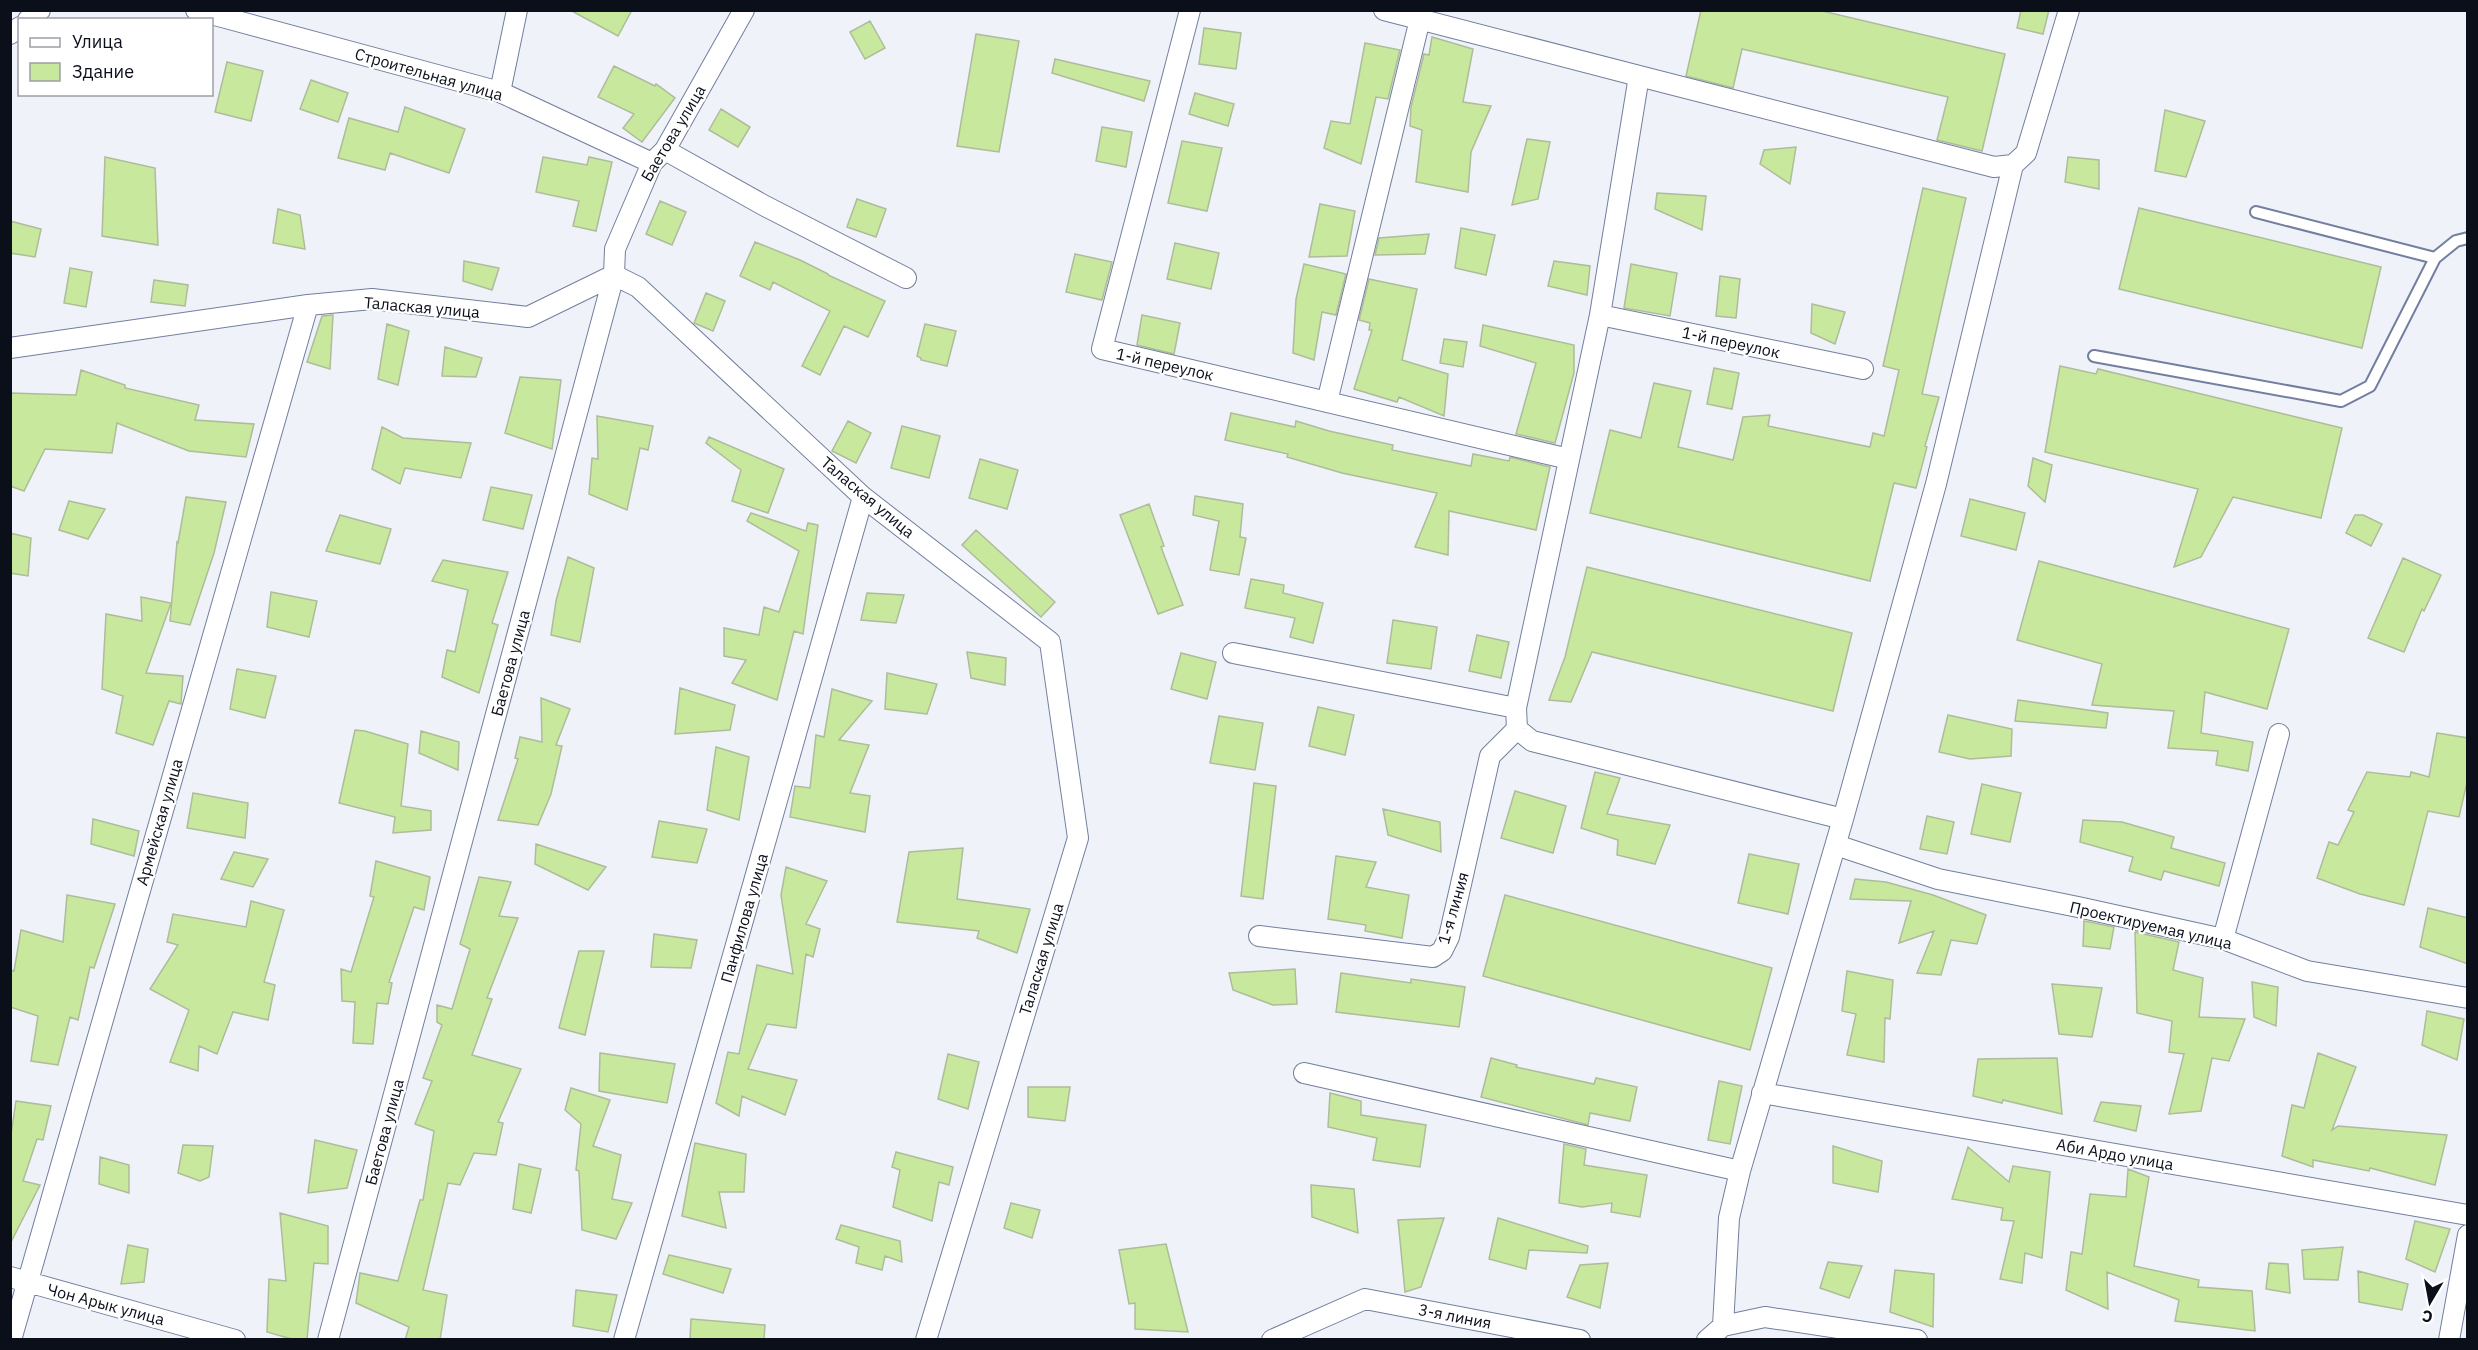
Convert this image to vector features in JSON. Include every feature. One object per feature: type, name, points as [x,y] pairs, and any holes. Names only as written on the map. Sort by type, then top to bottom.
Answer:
[{"type":"street","name":"Строительная улица","points":[[196,10],[500,92],[658,157],[765,206],[906,278]]},
{"type":"street","points":[[500,92],[517,10]]},
{"type":"street","name":"Баетова улица","points":[[328,1340],[614,275],[615,249],[658,157],[744,10]]},
{"type":"street","name":"1-й переулок","points":[[1190,10],[1102,349],[1569,459]]},
{"type":"street","points":[[1384,10],[1994,167],[2013,165]]},
{"type":"street","points":[[1723,1326],[1729,1218],[1740,1171],[1836,845],[1936,484],[2013,165],[2026,153],[2069,10]]},
{"type":"street","points":[[1327,402],[1420,19]]},
{"type":"street","points":[[1639,76],[1600,315],[1516,708],[1517,729],[1532,741],[1843,819]]},
{"type":"street","name":"Талаская улица","points":[[10,348],[372,299],[528,317],[614,275],[638,287],[863,497],[1050,642],[1078,838],[927,1340]]},
{"type":"street","name":"Армейская улица","points":[[11,1340],[19,1280],[308,306]]},
{"type":"street","name":"1-й переулок","points":[[1600,315],[1863,369]]},
{"type":"street","name":"Панфилова улица","points":[[624,1340],[863,497]]},
{"type":"street","points":[[1233,653],[1516,708]]},
{"type":"street","name":"1-я линия","points":[[1259,936],[1433,957],[1442,951],[1449,937],[1490,756],[1517,729]]},
{"type":"street","points":[[2223,939],[2279,734]]},
{"type":"street","name":"Проектируемая улица","points":[[1836,845],[1938,879],[2223,939],[2307,971],[2468,998]]},
{"type":"street","points":[[1304,1073],[1740,1171]]},
{"type":"street","name":"Аби Ардо улица","points":[[1762,1093],[2468,1215]]},
{"type":"street","points":[[2449,1340],[2462,1306],[2468,1235]]},
{"type":"street","name":"Чон Арык улица","points":[[19,1280],[235,1340]]},
{"type":"street","name":"3-я линия","points":[[1272,1340],[1365,1299],[1580,1340]]},
{"type":"street","points":[[1707,1340],[1723,1326],[1765,1317],[1917,1340]]},
{"type":"lane","points":[[2256,212],[2435,258]]},
{"type":"lane","points":[[2094,356],[2341,401],[2370,386],[2435,258],[2457,241],[2468,238]]},
{"type":"building","points":[[570,10],[632,10],[618,36]]},
{"type":"building","points":[[1701,10],[1818,10],[2005,54],[1982,151],[1937,140],[1948,97],[1742,49],[1733,88],[1686,76]]},
{"type":"building","points":[[2021,10],[2049,10],[2043,34],[2017,28]]},
{"type":"building","points":[[870,21],[885,48],[865,59],[850,32]]},
{"type":"building","points":[[1204,28],[1241,33],[1236,69],[1199,64]]},
{"type":"building","points":[[976,34],[1019,41],[999,152],[957,146]]},
{"type":"building","points":[[1432,37],[1473,49],[1463,102],[1491,106],[1471,152],[1468,192],[1416,182],[1422,130],[1410,126],[1411,107],[1424,54],[1429,55]]},
{"type":"building","points":[[1365,43],[1400,50],[1388,99],[1376,97],[1361,164],[1324,148],[1331,121],[1350,124]]},
{"type":"building","points":[[1055,59],[1150,81],[1144,101],[1052,73]]},
{"type":"building","points":[[227,62],[263,71],[251,121],[215,112]]},
{"type":"building","points":[[614,66],[655,86],[656,84],[675,98],[642,142],[623,128],[634,114],[598,97]]},
{"type":"building","points":[[311,80],[348,93],[338,122],[300,109]]},
{"type":"building","points":[[1195,93],[1234,104],[1228,126],[1189,114]]},
{"type":"building","points":[[405,107],[465,129],[449,173],[390,153],[385,170],[338,158],[349,118],[398,132]]},
{"type":"building","points":[[721,109],[750,127],[738,147],[709,130]]},
{"type":"building","points":[[2165,110],[2205,121],[2186,177],[2155,171]]},
{"type":"building","points":[[1102,127],[1132,132],[1126,167],[1096,161]]},
{"type":"building","points":[[1527,139],[1550,142],[1538,199],[1512,205]]},
{"type":"building","points":[[1182,141],[1222,148],[1207,211],[1168,203]]},
{"type":"building","points":[[1796,147],[1790,184],[1760,164],[1764,150]]},
{"type":"building","points":[[105,157],[155,168],[158,245],[102,236]]},
{"type":"building","points":[[543,157],[587,165],[589,157],[612,162],[596,231],[573,226],[579,201],[536,192]]},
{"type":"building","points":[[2068,157],[2099,160],[2099,189],[2065,182]]},
{"type":"building","points":[[1923,188],[1966,198],[1922,394],[1939,397],[1925,446],[1927,447],[1916,488],[1894,483],[1870,581],[1590,513],[1610,430],[1641,438],[1654,383],[1691,391],[1678,447],[1733,460],[1743,417],[1770,415],[1768,426],[1870,447],[1873,433],[1884,436],[1899,370],[1883,366]]},
{"type":"building","points":[[1657,193],[1706,196],[1702,230],[1655,209]]},
{"type":"building","points":[[857,199],[886,209],[876,237],[847,227]]},
{"type":"building","points":[[660,201],[686,212],[672,245],[646,234]]},
{"type":"building","points":[[1320,204],[1355,211],[1347,256],[1309,257]]},
{"type":"building","points":[[2139,208],[2381,267],[2362,348],[2119,289]]},
{"type":"building","points":[[278,209],[300,215],[305,249],[273,243]]},
{"type":"building","points":[[10,221],[41,229],[35,257],[10,253]]},
{"type":"building","points":[[1461,228],[1495,235],[1486,275],[1455,268]]},
{"type":"building","points":[[1429,234],[1425,254],[1375,255],[1379,238]]},
{"type":"building","points":[[755,242],[800,260],[885,301],[868,337],[844,326],[820,375],[802,366],[830,311],[773,282],[770,290],[740,276]]},
{"type":"building","points":[[1175,243],[1219,253],[1211,289],[1167,279]]},
{"type":"building","points":[[1075,254],[1112,262],[1102,300],[1066,292]]},
{"type":"building","points":[[464,261],[499,268],[492,290],[463,281]]},
{"type":"building","points":[[1554,261],[1590,266],[1587,295],[1548,286]]},
{"type":"building","points":[[1304,264],[1346,274],[1336,315],[1322,312],[1314,360],[1293,353],[1296,299]]},
{"type":"building","points":[[1631,264],[1677,273],[1670,316],[1624,308]]},
{"type":"building","points":[[70,268],[92,272],[86,307],[64,303]]},
{"type":"building","points":[[1720,276],[1740,279],[1736,318],[1716,316]]},
{"type":"building","points":[[1369,279],[1417,289],[1402,360],[1448,374],[1444,416],[1399,397],[1397,402],[1354,389],[1372,330],[1369,330],[1370,323],[1359,320]]},
{"type":"building","points":[[154,280],[188,285],[185,306],[151,302]]},
{"type":"building","points":[[706,293],[725,301],[713,331],[694,323]]},
{"type":"building","points":[[1812,304],[1845,312],[1835,344],[1811,333]]},
{"type":"building","points":[[333,315],[330,369],[307,362],[322,316]]},
{"type":"building","points":[[1142,315],[1180,323],[1174,354],[1137,345]]},
{"type":"building","points":[[387,324],[409,331],[398,385],[378,379]]},
{"type":"building","points":[[925,324],[956,331],[947,366],[921,360],[917,356]]},
{"type":"building","points":[[1483,325],[1574,345],[1574,373],[1555,443],[1516,434],[1536,363],[1480,346]]},
{"type":"building","points":[[1444,339],[1467,342],[1463,367],[1440,363]]},
{"type":"building","points":[[445,347],[482,358],[476,377],[442,376]]},
{"type":"building","points":[[2060,366],[2096,374],[2098,369],[2342,428],[2321,518],[2233,497],[2201,557],[2174,567],[2198,489],[2045,452]]},
{"type":"building","points":[[1714,368],[1739,373],[1732,409],[1707,404]]},
{"type":"building","points":[[81,370],[125,385],[125,388],[199,405],[195,420],[254,424],[246,457],[189,451],[117,423],[112,453],[45,449],[24,491],[10,486],[10,393],[76,395]]},
{"type":"building","points":[[520,377],[561,380],[552,449],[505,433]]},
{"type":"building","points":[[1231,413],[1295,427],[1296,421],[1393,445],[1392,450],[1471,466],[1473,454],[1509,461],[1510,457],[1550,467],[1536,530],[1449,511],[1448,555],[1415,547],[1437,493],[1342,473],[1287,457],[1288,454],[1225,440]]},
{"type":"building","points":[[597,416],[653,426],[648,450],[640,448],[627,510],[589,494],[592,458],[598,459]]},
{"type":"building","points":[[848,421],[871,433],[856,463],[832,451]]},
{"type":"building","points":[[902,426],[940,436],[929,478],[891,468]]},
{"type":"building","points":[[382,427],[403,438],[471,443],[461,478],[405,468],[400,484],[372,469]]},
{"type":"building","points":[[709,437],[784,469],[768,513],[732,501],[741,470],[706,443]]},
{"type":"building","points":[[2033,458],[2052,465],[2045,502],[2028,486]]},
{"type":"building","points":[[980,459],[1018,470],[1007,509],[969,498]]},
{"type":"building","points":[[491,487],[532,495],[523,529],[483,520]]},
{"type":"building","points":[[1195,496],[1243,504],[1240,537],[1246,538],[1239,575],[1210,570],[1219,521],[1193,515]]},
{"type":"building","points":[[186,497],[226,502],[214,553],[190,625],[170,621],[177,542]]},
{"type":"building","points":[[1970,499],[2025,513],[2016,550],[1961,536]]},
{"type":"building","points":[[69,501],[105,509],[88,539],[59,530]]},
{"type":"building","points":[[1149,504],[1164,546],[1161,547],[1183,605],[1158,614],[1120,515]]},
{"type":"building","points":[[751,513],[806,531],[808,523],[818,525],[803,634],[794,631],[777,700],[732,683],[746,660],[724,656],[724,628],[759,635],[764,607],[779,612],[799,551],[747,521]]},
{"type":"building","points":[[340,515],[391,529],[380,564],[326,551]]},
{"type":"building","points":[[2355,515],[2363,515],[2382,524],[2371,546],[2346,533]]},
{"type":"building","points":[[976,530],[1055,602],[1041,617],[962,545]]},
{"type":"building","points":[[10,533],[31,538],[28,576],[10,573]]},
{"type":"building","points":[[568,557],[594,568],[580,642],[551,635],[556,601]]},
{"type":"building","points":[[2403,558],[2441,575],[2424,611],[2422,609],[2404,652],[2368,638]]},
{"type":"building","points":[[443,560],[508,572],[492,623],[498,625],[479,693],[442,677],[447,650],[455,652],[468,590],[432,581]]},
{"type":"building","points":[[2039,561],[2289,629],[2267,709],[2205,692],[2201,733],[2253,742],[2248,771],[2216,765],[2218,751],[2168,748],[2174,711],[2092,705],[2102,664],[2017,640]]},
{"type":"building","points":[[1587,567],[1852,633],[1833,711],[1592,652],[1571,702],[1549,700],[1565,657]]},
{"type":"building","points":[[1251,579],[1284,585],[1283,593],[1323,603],[1313,643],[1290,637],[1295,618],[1245,608]]},
{"type":"building","points":[[271,592],[317,601],[309,637],[267,627]]},
{"type":"building","points":[[867,593],[904,595],[896,623],[861,620]]},
{"type":"building","points":[[141,597],[171,603],[146,673],[183,676],[181,704],[169,701],[153,745],[116,733],[123,696],[102,689],[106,614],[142,621]]},
{"type":"building","points":[[1393,620],[1437,627],[1431,669],[1387,663]]},
{"type":"building","points":[[1477,635],[1509,642],[1501,678],[1469,671]]},
{"type":"building","points":[[967,652],[1006,658],[1005,685],[971,678]]},
{"type":"building","points":[[1181,653],[1216,662],[1207,699],[1171,689]]},
{"type":"building","points":[[237,669],[276,676],[265,718],[230,709]]},
{"type":"building","points":[[887,673],[937,684],[927,714],[885,709]]},
{"type":"building","points":[[680,688],[735,705],[730,730],[675,734]]},
{"type":"building","points":[[832,689],[872,701],[839,740],[869,745],[850,793],[870,796],[865,832],[790,817],[795,786],[810,788],[816,735],[824,737]]},
{"type":"building","points":[[541,698],[570,709],[556,745],[562,746],[551,794],[538,825],[498,820],[518,759],[515,758],[520,737],[542,742]]},
{"type":"building","points":[[2018,700],[2108,713],[2106,728],[2015,721]]},
{"type":"building","points":[[1318,707],[1354,715],[1345,755],[1309,746]]},
{"type":"building","points":[[1948,715],[2012,729],[2011,756],[1970,759],[1939,752]]},
{"type":"building","points":[[1219,716],[1263,723],[1255,770],[1210,763]]},
{"type":"building","points":[[355,730],[408,744],[401,806],[431,811],[431,830],[393,833],[395,817],[339,803]]},
{"type":"building","points":[[421,731],[459,742],[458,770],[419,753]]},
{"type":"building","points":[[2437,733],[2468,738],[2468,778],[2459,817],[2428,811],[2404,905],[2360,894],[2317,878],[2329,842],[2338,845],[2354,812],[2348,810],[2367,772],[2410,777],[2411,772],[2429,777]]},
{"type":"building","points":[[716,747],[749,757],[739,820],[707,810]]},
{"type":"building","points":[[1595,772],[1620,778],[1607,814],[1670,825],[1655,864],[1617,855],[1618,840],[1581,828]]},
{"type":"building","points":[[1254,783],[1276,786],[1263,899],[1241,896]]},
{"type":"building","points":[[1982,784],[2021,793],[2010,842],[1971,834]]},
{"type":"building","points":[[1515,791],[1566,806],[1553,853],[1501,838]]},
{"type":"building","points":[[193,793],[248,803],[245,838],[187,828]]},
{"type":"building","points":[[1383,809],[1440,822],[1441,852],[1388,835]]},
{"type":"building","points":[[1927,816],[1954,822],[1947,854],[1920,849]]},
{"type":"building","points":[[93,819],[139,831],[134,856],[91,844]]},
{"type":"building","points":[[2083,820],[2122,822],[2174,837],[2171,848],[2225,863],[2219,886],[2164,871],[2161,880],[2129,871],[2133,857],[2080,842]]},
{"type":"building","points":[[659,821],[707,829],[697,863],[652,857]]},
{"type":"building","points":[[536,844],[606,867],[588,890],[535,864]]},
{"type":"building","points":[[963,848],[957,899],[1030,909],[1017,953],[977,938],[979,931],[897,922],[909,852]]},
{"type":"building","points":[[234,852],[268,859],[253,887],[221,879]]},
{"type":"building","points":[[1749,854],[1799,864],[1788,914],[1738,903]]},
{"type":"building","points":[[1336,856],[1376,862],[1366,887],[1409,895],[1402,938],[1365,931],[1366,925],[1328,919]]},
{"type":"building","points":[[376,861],[430,877],[424,910],[414,907],[389,982],[392,983],[388,1004],[377,1003],[373,1044],[353,1043],[355,1002],[342,1001],[341,969],[351,972],[374,897],[370,896]]},
{"type":"building","points":[[786,867],[827,881],[806,924],[820,929],[813,957],[806,954],[796,1028],[767,1024],[748,1069],[797,1080],[785,1115],[742,1096],[739,1116],[716,1103],[728,1052],[739,1054],[757,965],[793,974],[781,895]]},
{"type":"building","points":[[479,877],[511,882],[499,916],[518,918],[487,998],[492,999],[472,1055],[521,1069],[498,1122],[503,1123],[496,1155],[474,1153],[460,1185],[448,1183],[423,1290],[447,1295],[440,1340],[405,1340],[409,1327],[356,1303],[360,1273],[398,1281],[420,1200],[423,1200],[434,1131],[415,1124],[432,1081],[423,1078],[442,1025],[437,1022],[437,1005],[452,1009],[470,949],[460,944]]},
{"type":"building","points":[[1855,879],[1886,882],[1933,895],[1986,915],[1977,944],[1951,940],[1941,975],[1917,973],[1934,931],[1899,943],[1911,901],[1850,899]]},
{"type":"building","points":[[67,895],[115,904],[94,968],[90,967],[78,1020],[70,1017],[58,1065],[31,1061],[38,1016],[10,1007],[10,970],[14,971],[21,930],[63,942]]},
{"type":"building","points":[[1505,895],[1772,968],[1750,1050],[1483,976]]},
{"type":"building","points":[[251,901],[284,910],[264,982],[275,985],[268,1020],[233,1012],[217,1054],[199,1046],[198,1071],[170,1062],[189,1010],[150,989],[178,945],[167,942],[173,914],[246,927]]},
{"type":"building","points":[[2428,908],[2468,918],[2468,964],[2420,947]]},
{"type":"building","points":[[2084,921],[2114,927],[2110,949],[2083,946]]},
{"type":"building","points":[[2135,932],[2179,942],[2173,970],[2203,978],[2199,1017],[2245,1019],[2229,1061],[2212,1058],[2201,1111],[2169,1114],[2184,1054],[2169,1052],[2172,1021],[2137,1013]]},
{"type":"building","points":[[654,934],[697,940],[691,968],[651,967]]},
{"type":"building","points":[[579,951],[604,951],[585,1035],[559,1028]]},
{"type":"building","points":[[1295,969],[1297,1004],[1273,1005],[1233,990],[1229,973]]},
{"type":"building","points":[[1847,971],[1893,980],[1890,1019],[1885,1018],[1884,1062],[1847,1055],[1856,1014],[1842,1011]]},
{"type":"building","points":[[1341,973],[1411,983],[1411,979],[1465,987],[1459,1027],[1336,1012]]},
{"type":"building","points":[[2252,982],[2278,987],[2276,1026],[2254,1017]]},
{"type":"building","points":[[2052,984],[2102,988],[2092,1037],[2059,1034]]},
{"type":"building","points":[[2427,1011],[2464,1019],[2457,1060],[2422,1045]]},
{"type":"building","points":[[600,1053],[675,1064],[667,1103],[599,1091]]},
{"type":"building","points":[[2318,1053],[2356,1067],[2332,1130],[2338,1126],[2447,1135],[2435,1185],[2370,1168],[2369,1171],[2313,1160],[2313,1167],[2282,1156],[2292,1105],[2304,1108]]},
{"type":"building","points":[[948,1054],[979,1062],[968,1109],[938,1099]]},
{"type":"building","points":[[1491,1058],[1517,1065],[1516,1067],[1594,1084],[1596,1078],[1637,1087],[1630,1121],[1590,1113],[1588,1125],[1481,1097]]},
{"type":"building","points":[[2057,1058],[2062,1114],[2003,1100],[2002,1103],[1973,1096],[1978,1059]]},
{"type":"building","points":[[1719,1081],[1742,1086],[1730,1144],[1708,1140]]},
{"type":"building","points":[[1028,1087],[1070,1087],[1065,1121],[1028,1117]]},
{"type":"building","points":[[571,1088],[610,1100],[593,1146],[621,1155],[612,1199],[632,1203],[616,1239],[582,1230],[579,1171],[576,1170],[581,1124],[565,1110]]},
{"type":"building","points":[[1330,1093],[1361,1101],[1361,1115],[1426,1125],[1420,1167],[1373,1160],[1377,1138],[1328,1127]]},
{"type":"building","points":[[16,1101],[51,1106],[43,1140],[37,1139],[23,1181],[40,1185],[10,1244],[10,1141]]},
{"type":"building","points":[[2101,1102],[2141,1106],[2136,1131],[2094,1121]]},
{"type":"building","points":[[315,1140],[357,1150],[347,1188],[308,1193]]},
{"type":"building","points":[[695,1143],[746,1154],[744,1192],[719,1192],[726,1228],[682,1216]]},
{"type":"building","points":[[1564,1144],[1586,1149],[1584,1165],[1647,1175],[1640,1217],[1611,1212],[1612,1203],[1582,1207],[1559,1203]]},
{"type":"building","points":[[183,1145],[213,1146],[209,1177],[200,1181],[178,1173]]},
{"type":"building","points":[[1833,1146],[1882,1161],[1878,1192],[1833,1183]]},
{"type":"building","points":[[1968,1147],[2009,1182],[2013,1166],[2050,1172],[2042,1258],[2025,1253],[2022,1283],[2000,1279],[2014,1221],[2001,1220],[2003,1208],[1952,1199]]},
{"type":"building","points":[[896,1152],[953,1167],[949,1185],[939,1182],[932,1221],[893,1207],[900,1170],[892,1167]]},
{"type":"building","points":[[100,1157],[129,1165],[129,1193],[99,1184]]},
{"type":"building","points":[[519,1164],[541,1169],[531,1213],[513,1209]]},
{"type":"building","points":[[2128,1169],[2149,1177],[2134,1266],[2199,1280],[2198,1287],[2252,1291],[2255,1331],[2175,1321],[2179,1300],[2107,1272],[2108,1309],[2066,1290],[2071,1252],[2082,1254],[2090,1194],[2126,1197]]},
{"type":"building","points":[[1311,1185],[1354,1189],[1358,1233],[1312,1217]]},
{"type":"building","points":[[1011,1203],[1040,1210],[1032,1238],[1004,1228]]},
{"type":"building","points":[[280,1213],[328,1226],[328,1264],[314,1263],[307,1340],[295,1340],[267,1332],[269,1279],[286,1281]]},
{"type":"building","points":[[1444,1218],[1421,1287],[1405,1292],[1398,1220]]},
{"type":"building","points":[[1498,1218],[1588,1246],[1587,1253],[1529,1250],[1526,1269],[1489,1259]]},
{"type":"building","points":[[2415,1221],[2450,1229],[2435,1272],[2406,1259]]},
{"type":"building","points":[[841,1225],[900,1241],[902,1262],[885,1256],[882,1270],[856,1263],[859,1247],[836,1239]]},
{"type":"building","points":[[1166,1244],[1188,1332],[1135,1329],[1135,1303],[1129,1304],[1119,1250]]},
{"type":"building","points":[[128,1245],[148,1249],[144,1282],[121,1284]]},
{"type":"building","points":[[2343,1247],[2338,1280],[2304,1279],[2302,1250]]},
{"type":"building","points":[[669,1255],[731,1269],[723,1293],[663,1274]]},
{"type":"building","points":[[1828,1262],[1862,1266],[1849,1298],[1820,1288]]},
{"type":"building","points":[[1608,1263],[1600,1308],[1567,1297],[1580,1265]]},
{"type":"building","points":[[2269,1263],[2288,1264],[2290,1293],[2266,1289]]},
{"type":"building","points":[[1895,1270],[1934,1274],[1933,1327],[1890,1312]]},
{"type":"building","points":[[2358,1271],[2408,1284],[2402,1310],[2359,1302]]},
{"type":"building","points":[[576,1290],[617,1295],[608,1332],[573,1326]]},
{"type":"building","points":[[691,1319],[765,1325],[764,1340],[690,1340]]}]
